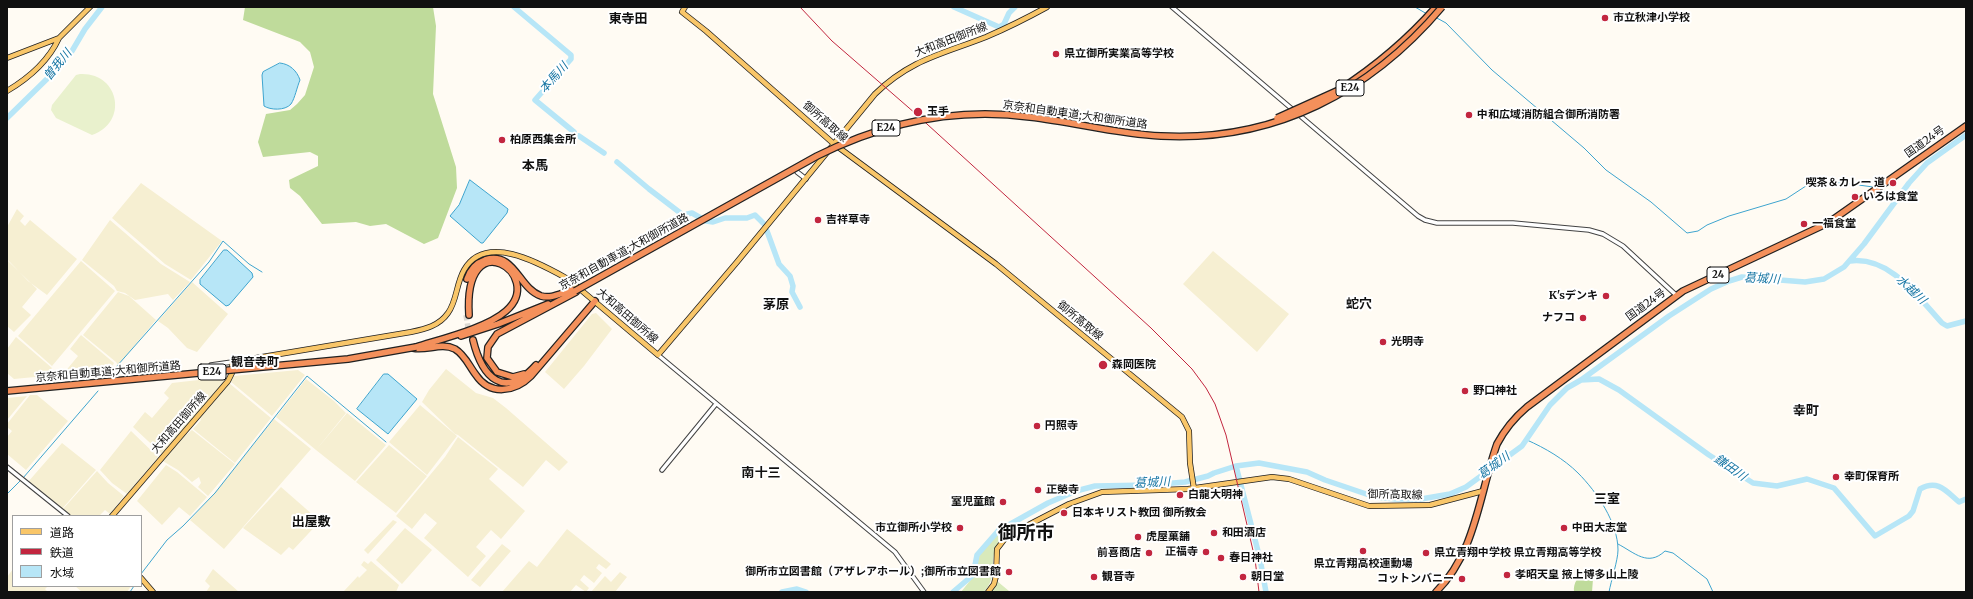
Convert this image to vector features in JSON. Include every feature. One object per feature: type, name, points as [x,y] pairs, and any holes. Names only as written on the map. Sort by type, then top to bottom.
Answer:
[{"type":"highway","name":"京奈和自動車道;大和御所道路","points":[[1235,132],[1284,116],[1339,90],[1388,55],[1425,20],[1436,7]]},
{"type":"highway","name":"京奈和自動車道;大和御所道路","points":[[7,392],[348,359],[415,348],[498,324],[544,306],[594,281],[817,156],[861,136],[905,122],[943,116],[992,114],[1030,117],[1123,132],[1161,136],[1196,136],[1235,132],[1285,119],[1334,98],[1363,80],[1392,58],[1419,33],[1442,7]]},
{"type":"highway","name":"国道24号","points":[[1436,592],[1456,567],[1467,547],[1494,453],[1504,430],[1514,418],[1692,286],[1828,223],[1966,126]]},
{"type":"highway","points":[[415,348],[461,332],[505,312],[514,300],[517,290],[515,277],[507,267],[500,264],[489,263],[481,266],[475,272],[469,290],[468,315],[466,291],[468,277],[475,266],[486,260],[495,259],[507,262],[517,271],[532,291],[542,296],[557,295],[575,290]]},
{"type":"highway","points":[[536,366],[524,374],[513,377],[497,372],[487,358],[490,342],[502,331],[575,290]]},
{"type":"highway","points":[[415,348],[440,346],[456,350],[463,356],[478,379],[494,389],[511,389],[528,380],[593,300]]},
{"type":"highway","points":[[528,380],[509,386],[499,385],[490,380],[478,366],[471,340],[482,366],[488,374],[495,379],[508,382],[517,380],[536,366],[593,300]]},
{"type":"main road","points":[[7,92],[23,82],[36,70],[54,49],[59,38],[90,7]]},
{"type":"main road","name":"御所高取線","points":[[685,7],[682,12],[685,16],[712,37],[834,144],[996,264],[1180,415],[1188,427],[1194,487],[1272,477],[1289,479],[1369,506],[1430,505],[1483,491]]},
{"type":"main road","name":"大和高田御所線","points":[[113,515],[228,381],[232,373],[232,362],[403,333],[431,326],[441,321],[451,308],[460,278],[468,265],[476,258],[486,253],[506,253],[537,264],[568,279],[658,355],[876,94],[906,68],[940,52],[986,37],[1047,7]]},
{"type":"main road","points":[[7,58],[59,38]]},
{"type":"main road","points":[[988,592],[994,584],[996,576],[997,549],[1007,536],[1035,520],[1079,499],[1102,492],[1194,487]]},
{"type":"main road","points":[[142,579],[153,592]]},
{"type":"street","points":[[1172,7],[1326,140],[1421,218],[1437,223],[1513,223],[1589,230],[1603,234],[1623,246],[1677,296]]},
{"type":"street","points":[[798,172],[806,179]]},
{"type":"street","points":[[658,355],[895,552],[924,592]]},
{"type":"street","points":[[211,365],[232,362]]},
{"type":"street","points":[[662,470],[716,404]]},
{"type":"street","points":[[7,467],[67,515]]},
{"type":"shaded area","points":[[141,183],[222,241],[191,280],[165,264],[112,218]]},
{"type":"shaded area","points":[[17,209],[24,216],[20,221],[25,226],[30,220],[77,259],[47,295],[28,281],[7,259],[7,227]]},
{"type":"shaded area","points":[[110,220],[161,264],[190,282],[173,300],[168,294],[135,300],[125,293],[117,291],[114,286],[82,260]]},
{"type":"shaded area","points":[[1213,251],[1289,314],[1257,352],[1183,284]]},
{"type":"shaded area","points":[[7,260],[37,289],[22,307],[31,315],[14,332],[7,326]]},
{"type":"shaded area","points":[[81,261],[115,291],[52,366],[18,336]]},
{"type":"shaded area","points":[[192,282],[228,314],[197,352],[187,348],[168,328],[158,321]]},
{"type":"shaded area","points":[[118,292],[129,296],[156,320],[118,365],[83,335]]},
{"type":"shaded area","points":[[596,313],[612,329],[584,366],[564,389],[545,372],[592,314]]},
{"type":"shaded area","points":[[81,335],[114,363],[111,369],[64,373],[78,356],[70,349]]},
{"type":"shaded area","points":[[16,337],[52,368],[45,376],[14,379],[7,373],[7,349]]},
{"type":"shaded area","points":[[446,369],[476,393],[493,398],[568,462],[559,471],[546,460],[523,487],[455,434],[422,402],[429,390]]},
{"type":"shaded area","points":[[298,370],[305,375],[272,416],[230,381],[234,376]]},
{"type":"shaded area","points":[[225,377],[226,379],[162,454],[133,427],[145,412],[152,418],[169,398],[164,393],[172,383]]},
{"type":"shaded area","points":[[306,379],[334,401],[346,413],[316,450],[276,417]]},
{"type":"shaded area","points":[[229,383],[271,418],[235,463],[193,429],[201,420],[199,417]]},
{"type":"shaded area","points":[[30,395],[37,395],[68,421],[26,470],[7,454],[7,437],[12,431],[7,427],[7,424]]},
{"type":"shaded area","points":[[27,396],[7,420],[7,398]]},
{"type":"shaded area","points":[[420,405],[457,436],[427,475],[389,442]]},
{"type":"shaded area","points":[[347,413],[386,445],[355,481],[316,450]]},
{"type":"shaded area","points":[[274,419],[311,449],[224,549],[190,520],[214,494]]},
{"type":"shaded area","points":[[192,430],[235,464],[208,496],[198,487],[201,483],[199,477],[192,482],[178,470],[161,460],[177,442]]},
{"type":"shaded area","points":[[131,431],[158,457],[127,494],[112,483],[100,470]]},
{"type":"shaded area","points":[[458,437],[498,469],[489,479],[525,511],[501,539],[491,530],[476,547],[486,556],[468,577],[424,538],[437,523],[425,513],[412,529],[396,516],[445,457]]},
{"type":"shaded area","points":[[62,443],[96,470],[62,509],[28,482]]},
{"type":"shaded area","points":[[389,445],[427,476],[396,513],[356,482]]},
{"type":"shaded area","points":[[166,465],[177,472],[207,497],[190,516],[179,507],[162,525],[137,501]]},
{"type":"shaded area","points":[[97,471],[108,483],[124,496],[110,514],[105,510],[100,515],[70,515],[63,509]]},
{"type":"shaded area","points":[[281,487],[313,515],[322,519],[293,550],[289,547],[281,555],[243,528]]},
{"type":"shaded area","points":[[393,520],[397,522],[368,554],[364,550]]},
{"type":"shaded area","points":[[405,528],[432,550],[402,584],[376,560]]},
{"type":"shaded area","points":[[567,529],[611,564],[606,569],[599,564],[596,568],[602,573],[594,583],[584,575],[580,580],[589,588],[586,592],[576,585],[570,592],[502,592],[529,561],[537,567]]},
{"type":"shaded area","points":[[502,544],[511,551],[480,587],[471,580]]},
{"type":"shaded area","points":[[364,561],[368,564],[371,561],[399,585],[396,592],[344,591],[358,576],[359,578],[367,570],[361,565]]},
{"type":"shaded area","points":[[213,569],[239,592],[206,592],[210,586],[205,581]]},
{"type":"shaded area","points":[[12,570],[12,587],[47,587],[45,589],[48,592],[7,592],[7,577]]},
{"type":"shaded area","points":[[620,572],[627,577],[615,592],[591,592],[605,576],[611,582]]},
{"type":"shaded area","points":[[76,587],[130,587],[127,592],[82,592]]},
{"type":"green space","points":[[245,7],[433,7],[436,26],[433,94],[456,167],[457,188],[438,238],[424,244],[386,224],[370,226],[356,222],[322,224],[300,196],[290,188],[289,180],[318,166],[318,156],[310,152],[263,157],[258,142],[266,114],[290,110],[297,104],[305,95],[314,67],[310,52],[300,42],[243,20]]},
{"type":"green space","points":[[80,74],[93,76],[104,81],[111,89],[114,99],[115,109],[111,120],[104,129],[92,135],[56,118],[51,110],[52,105],[76,75]]},
{"type":"green space","points":[[997,535],[1001,539],[994,552],[989,586],[984,592],[961,592],[976,573],[977,561],[981,551]]},
{"type":"green space","points":[[1585,572],[1591,573],[1593,579],[1592,592],[1574,592],[1576,580]]},
{"type":"green space","points":[[997,581],[1009,591],[991,592]]},
{"type":"water","points":[[280,63],[293,68],[300,80],[291,104],[281,109],[270,108],[264,106],[262,75],[263,72]]},
{"type":"water","points":[[470,180],[508,209],[507,213],[483,243],[481,243],[450,216],[459,205]]},
{"type":"water","points":[[224,250],[227,250],[252,273],[253,277],[229,305],[226,306],[200,284],[200,280]]},
{"type":"water","points":[[384,374],[388,374],[417,399],[388,434],[357,409]]},
{"type":"waterway","name":"曽我川","points":[[7,118],[51,75],[72,51],[85,29],[102,7]]},
{"type":"waterway","name":"本馬川","points":[[514,7],[571,55],[571,59],[535,100],[574,132]]},
{"type":"waterway","points":[[954,7],[999,27],[1004,24],[1009,13],[1015,7]]},
{"type":"waterway","points":[[1415,7],[1427,14]]},
{"type":"waterway","points":[[1435,17],[1446,23],[1492,70],[1584,148],[1606,170],[1651,202],[1687,233],[1698,231],[1707,225],[1729,216],[1786,199],[1812,182],[1844,183],[1873,187]]},
{"type":"waterway","name":"葛城川","points":[[953,592],[973,575],[977,555],[998,531],[1048,503],[1076,491],[1095,486],[1150,485],[1185,482],[1236,466],[1259,463],[1307,472],[1325,480],[1375,497],[1421,499],[1450,494],[1466,487],[1522,446],[1550,405],[1567,388],[1581,380],[1669,316],[1711,289],[1742,277],[1805,282],[1824,279],[1844,267],[1864,244],[1909,183],[1927,163],[1966,135]]},
{"type":"waterway","name":"本馬川","points":[[579,136],[604,153]]},
{"type":"waterway","name":"本馬川","points":[[617,162],[683,215],[692,213],[706,221],[713,222],[725,218],[747,218],[755,215],[765,225]]},
{"type":"waterway","points":[[1882,191],[1887,193],[1886,196]]},
{"type":"waterway","name":"本馬川","points":[[767,231],[779,264],[790,276],[793,286],[792,292],[800,307]]},
{"type":"waterway","points":[[117,366],[209,262],[223,241],[249,264],[262,272]]},
{"type":"waterway","name":"水越川","points":[[1850,261],[1864,261],[1878,265],[1902,280],[1942,323],[1947,326],[1966,321]]},
{"type":"waterway","points":[[142,573],[167,540],[215,493],[307,376],[386,442]]},
{"type":"waterway","name":"鎌田川","points":[[1581,380],[1599,379],[1619,390],[1709,455],[1753,483],[1777,486],[1807,479],[1834,488],[1875,536],[1909,516],[1913,511],[1920,489],[1926,486],[1932,485],[1946,490],[1959,502],[1966,499]]},
{"type":"waterway","points":[[23,478],[98,391]]},
{"type":"waterway","points":[[1527,440],[1554,454],[1573,468],[1592,489],[1605,508],[1614,529],[1618,550],[1609,592]]},
{"type":"waterway","points":[[1236,466],[1260,559],[1266,592]]},
{"type":"waterway","points":[[7,494],[21,480]]},
{"type":"waterway","points":[[1618,544],[1642,557],[1647,558],[1659,556],[1665,551],[1673,553],[1707,579],[1713,592]]},
{"type":"waterway","points":[[130,592],[133,587]]},
{"type":"waterway","name":"葛城川","points":[[782,592],[797,589],[806,592]]},
{"type":"tunnel","points":[[466,315],[470,340]]},
{"type":"railway","points":[[800,7],[832,41],[916,114],[1151,328],[1192,369],[1206,388],[1215,404],[1226,435],[1255,559],[1259,592]]},
{"type":"place","name":"市立秋津小学校","points":[[1605,18]]},
{"type":"place","name":"県立御所実業高等学校","points":[[1056,54]]},
{"type":"place","name":"玉手","points":[[918,112]]},
{"type":"place","name":"中和広域消防組合御所消防署","points":[[1469,115]]},
{"type":"place","name":"柏原西集会所","points":[[502,140]]},
{"type":"place","name":"喫茶＆カレー 道","points":[[1893,183]]},
{"type":"place","name":"いろは食堂","points":[[1855,197]]},
{"type":"place","name":"吉祥草寺","points":[[818,220]]},
{"type":"place","name":"一福食堂","points":[[1804,224]]},
{"type":"place","name":"K'sデンキ","points":[[1606,296]]},
{"type":"place","name":"ナフコ","points":[[1583,318]]},
{"type":"place","name":"光明寺","points":[[1383,342]]},
{"type":"place","name":"森岡医院","points":[[1103,365]]},
{"type":"place","name":"野口神社","points":[[1465,391]]},
{"type":"place","name":"円照寺","points":[[1037,426]]},
{"type":"place","name":"幸町保育所","points":[[1836,477]]},
{"type":"place","name":"正榮寺","points":[[1038,490]]},
{"type":"place","name":"白龍大明神","points":[[1180,495]]},
{"type":"place","name":"室児童館","points":[[1003,502]]},
{"type":"place","name":"日本キリスト教団 御所教会","points":[[1064,513]]},
{"type":"place","name":"市立御所小学校","points":[[960,528]]},
{"type":"place","name":"中田大志堂","points":[[1564,528]]},
{"type":"place","name":"和田酒店","points":[[1214,533]]},
{"type":"place","name":"虎屋菓舗","points":[[1138,537]]},
{"type":"place","name":"県立青翔高校運動場","points":[[1363,551]]},
{"type":"place","name":"正福寺","points":[[1206,552]]},
{"type":"place","name":"前喜商店","points":[[1149,553]]},
{"type":"place","name":"県立青翔中学校 県立青翔高等学校","points":[[1426,553]]},
{"type":"place","name":"春日神社","points":[[1221,558]]},
{"type":"place","name":"御所市立図書館（アザレアホール）;御所市立図書館","points":[[1009,572]]},
{"type":"place","name":"孝昭天皇 掖上博多山上陵","points":[[1507,575]]},
{"type":"place","name":"観音寺","points":[[1094,577]]},
{"type":"place","name":"朝日堂","points":[[1243,577]]},
{"type":"place","name":"コットンバニー","points":[[1462,579]]},
{"type":"district","name":"東寺田","points":[[628,19]]},
{"type":"district","name":"本馬","points":[[535,166]]},
{"type":"district","name":"蛇穴","points":[[1359,304]]},
{"type":"district","name":"茅原","points":[[776,305]]},
{"type":"district","name":"観音寺町","points":[[255,363]]},
{"type":"district","name":"幸町","points":[[1806,411]]},
{"type":"district","name":"南十三","points":[[761,473]]},
{"type":"district","name":"三室","points":[[1607,499]]},
{"type":"district","name":"出屋敷","points":[[311,522]]},
{"type":"district","name":"御所市","points":[[1026,534]]}]
